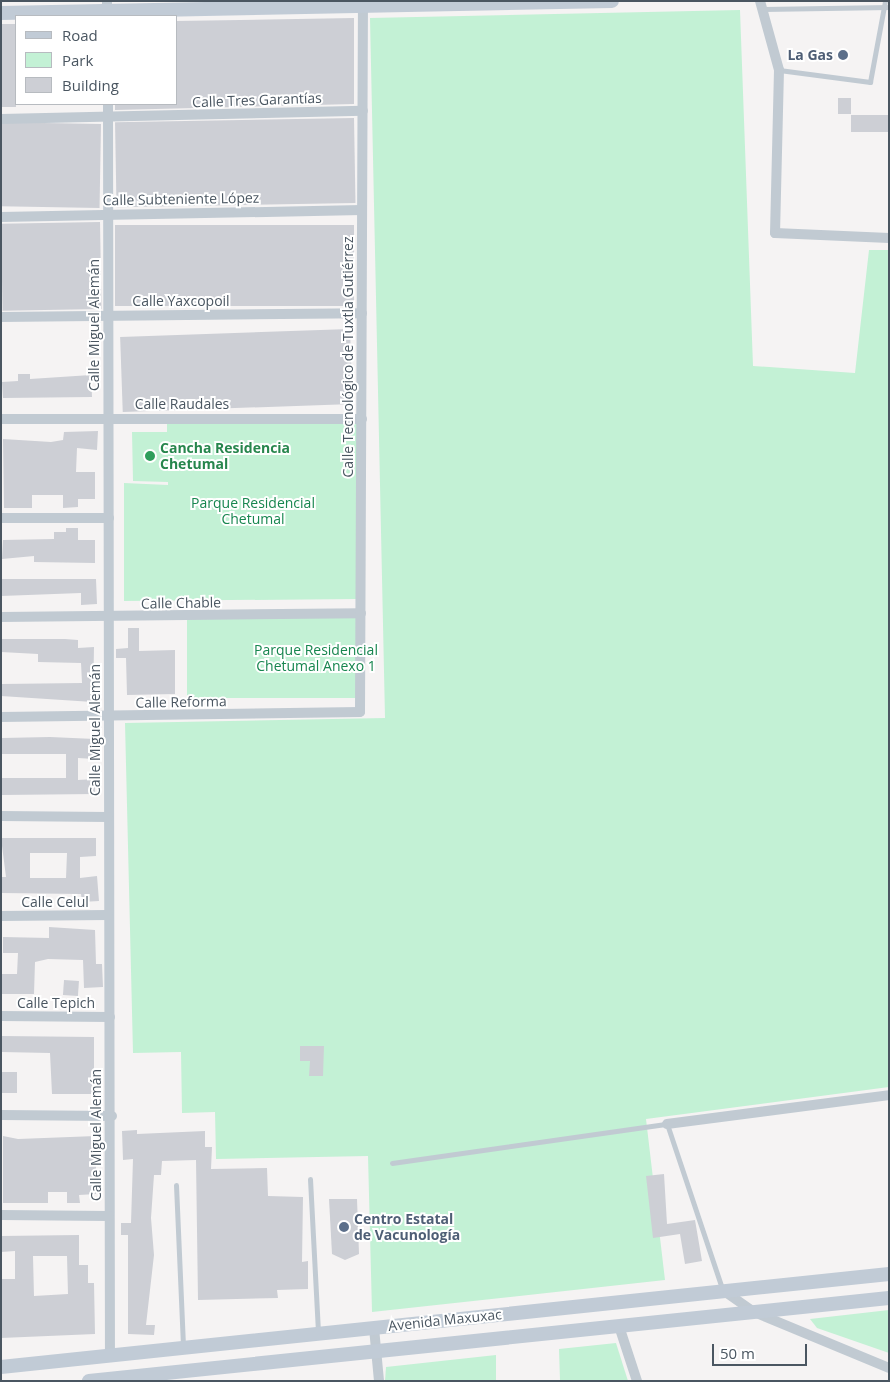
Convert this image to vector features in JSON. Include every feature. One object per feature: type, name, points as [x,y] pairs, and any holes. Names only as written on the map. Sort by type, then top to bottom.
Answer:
[{"type":"main road","points":[[1,13],[363,4],[612,1]]},
{"type":"main road","name":"Avenida Maxuxac","points":[[1,1367],[889,1274]]},
{"type":"main road","name":"Avenida Maxuxac","points":[[89,1381],[889,1298]]},
{"type":"street","name":"Calle Tecnológico de Tuxtla Gutiérrez","points":[[360,712],[363,4]]},
{"type":"street","points":[[761,5],[779,70],[775,233],[889,238]]},
{"type":"street","name":"Calle Miguel Alemán","points":[[108,105],[108,915],[112,1116],[110,1356]]},
{"type":"street","name":"Calle Tres Garantías","points":[[1,119],[363,111]]},
{"type":"street","name":"Calle Subteniente López","points":[[1,217],[362,210]]},
{"type":"street","name":"Calle Yaxcopoil","points":[[1,317],[362,313]]},
{"type":"street","name":"Calle Raudales","points":[[1,419],[362,419]]},
{"type":"street","points":[[1,518],[109,518]]},
{"type":"street","name":"Calle Chable","points":[[1,617],[108,618],[361,613]]},
{"type":"street","name":"Calle Reforma","points":[[1,717],[109,717],[360,712]]},
{"type":"street","points":[[1,816],[108,817]]},
{"type":"street","name":"Calle Celul","points":[[1,916],[108,915]]},
{"type":"street","name":"Calle Tepich","points":[[1,1016],[110,1017]]},
{"type":"street","points":[[667,1124],[889,1095]]},
{"type":"street","points":[[1,1115],[112,1116]]},
{"type":"street","points":[[1,1215],[110,1216]]},
{"type":"street","points":[[724,1291],[754,1312],[889,1368]]},
{"type":"street","points":[[618,1326],[637,1381]]},
{"type":"street","points":[[374,1328],[378,1351],[379,1381]]},
{"type":"lane","points":[[761,5],[886,5],[870,82],[779,70]]},
{"type":"lane","points":[[392,1163],[667,1124],[724,1291]]},
{"type":"lane","points":[[310,1179],[318,1334]]},
{"type":"lane","points":[[176,1185],[184,1348]]},
{"type":"green space","points":[[740,10],[753,366],[855,373],[869,250],[889,250],[889,1087],[646,1119],[665,1280],[372,1312],[368,1156],[216,1159],[215,1112],[182,1113],[181,1052],[133,1053],[125,723],[385,718],[370,18]]},
{"type":"green space","name":"Parque Residencial Chetumal","points":[[167,422],[358,423],[356,599],[124,601],[124,483],[168,485],[168,482],[133,481],[132,432],[167,432]]},
{"type":"green space","name":"Parque Residencial Chetumal Anexo 1","points":[[187,617],[357,617],[357,698],[187,698]]},
{"type":"green space","points":[[889,1310],[889,1353],[817,1328],[810,1319]]},
{"type":"green space","points":[[616,1343],[628,1381],[560,1381],[559,1349]]},
{"type":"green space","points":[[496,1355],[496,1381],[385,1381],[386,1367]]},
{"type":"building","points":[[354,18],[354,104],[115,110],[115,105],[178,105],[178,21]]},
{"type":"building","points":[[1,24],[15,24],[16,107],[1,107]]},
{"type":"building","points":[[838,98],[851,98],[851,114],[838,114]]},
{"type":"building","points":[[851,115],[889,115],[889,132],[851,132]]},
{"type":"building","points":[[354,118],[355,203],[117,207],[115,122]]},
{"type":"building","points":[[1,122],[101,124],[100,208],[1,206]]},
{"type":"building","points":[[100,222],[102,309],[3,311],[1,224]]},
{"type":"building","points":[[115,225],[354,225],[354,306],[115,306]]},
{"type":"building","points":[[350,329],[353,404],[123,412],[120,337]]},
{"type":"building","points":[[18,374],[30,374],[30,379],[91,375],[92,397],[3,398],[2,382],[18,381]]},
{"type":"building","points":[[98,431],[97,450],[77,448],[76,472],[95,472],[95,499],[78,499],[78,507],[63,508],[63,495],[32,495],[32,508],[4,508],[3,439],[51,442],[63,440],[64,432]]},
{"type":"building","points":[[66,528],[78,528],[78,540],[95,540],[95,563],[34,562],[34,556],[2,559],[3,540],[54,539],[54,532],[66,532]]},
{"type":"building","points":[[1,579],[96,579],[97,604],[81,605],[81,593],[1,596]]},
{"type":"building","points":[[128,628],[139,628],[139,651],[175,650],[175,694],[127,695],[126,658],[116,658],[116,649],[128,648]]},
{"type":"building","points":[[1,639],[78,640],[78,648],[94,647],[93,702],[1,696],[1,684],[82,683],[81,663],[38,662],[38,654],[1,652]]},
{"type":"building","points":[[50,737],[95,739],[94,759],[78,758],[78,780],[95,779],[95,794],[1,795],[1,778],[66,778],[66,754],[2,754],[2,738]]},
{"type":"building","points":[[1,838],[96,838],[96,856],[80,857],[80,878],[97,876],[99,901],[82,902],[81,894],[1,893],[1,877],[6,877]],"holes":[[[30,853],[67,853],[66,878],[30,878]]]},
{"type":"building","points":[[49,927],[95,930],[96,964],[102,964],[103,987],[84,988],[83,960],[48,959],[35,962],[34,994],[2,994],[2,974],[17,974],[18,953],[3,953],[3,937],[49,938]]},
{"type":"building","points":[[64,980],[79,981],[78,996],[63,995]]},
{"type":"building","points":[[1,1036],[94,1037],[94,1094],[52,1094],[50,1053],[1,1052]]},
{"type":"building","points":[[300,1046],[324,1046],[323,1076],[309,1076],[310,1061],[300,1061]]},
{"type":"building","points":[[1,1072],[17,1072],[17,1093],[1,1093]]},
{"type":"building","points":[[137,1130],[137,1134],[205,1131],[205,1147],[212,1147],[211,1169],[267,1168],[268,1196],[303,1197],[302,1262],[308,1261],[308,1289],[277,1290],[278,1298],[198,1300],[196,1160],[162,1161],[161,1175],[154,1175],[151,1218],[154,1255],[146,1325],[155,1325],[154,1335],[128,1334],[128,1235],[121,1235],[121,1223],[131,1223],[133,1159],[123,1160],[122,1131]]},
{"type":"building","points":[[3,1136],[18,1139],[96,1136],[96,1194],[79,1195],[80,1203],[67,1203],[67,1192],[48,1192],[48,1203],[3,1203]]},
{"type":"building","points":[[664,1174],[667,1224],[695,1220],[702,1261],[685,1264],[680,1234],[653,1238],[646,1176]]},
{"type":"building","name":"Centro Estatal de Vacunología","points":[[329,1199],[357,1199],[359,1254],[345,1260],[332,1254]]},
{"type":"building","points":[[79,1235],[79,1265],[88,1265],[88,1283],[94,1283],[95,1334],[1,1338],[1,1279],[15,1279],[15,1251],[1,1252],[1,1236]],"holes":[[[33,1256],[67,1256],[68,1294],[34,1296]]]},
{"type":"place","name":"La Gas","points":[[843,55]]},
{"type":"place","name":"Cancha Residencia Chetumal","points":[[150,456]]},
{"type":"place","name":"Centro Estatal de Vacunología","points":[[344,1227]]}]
